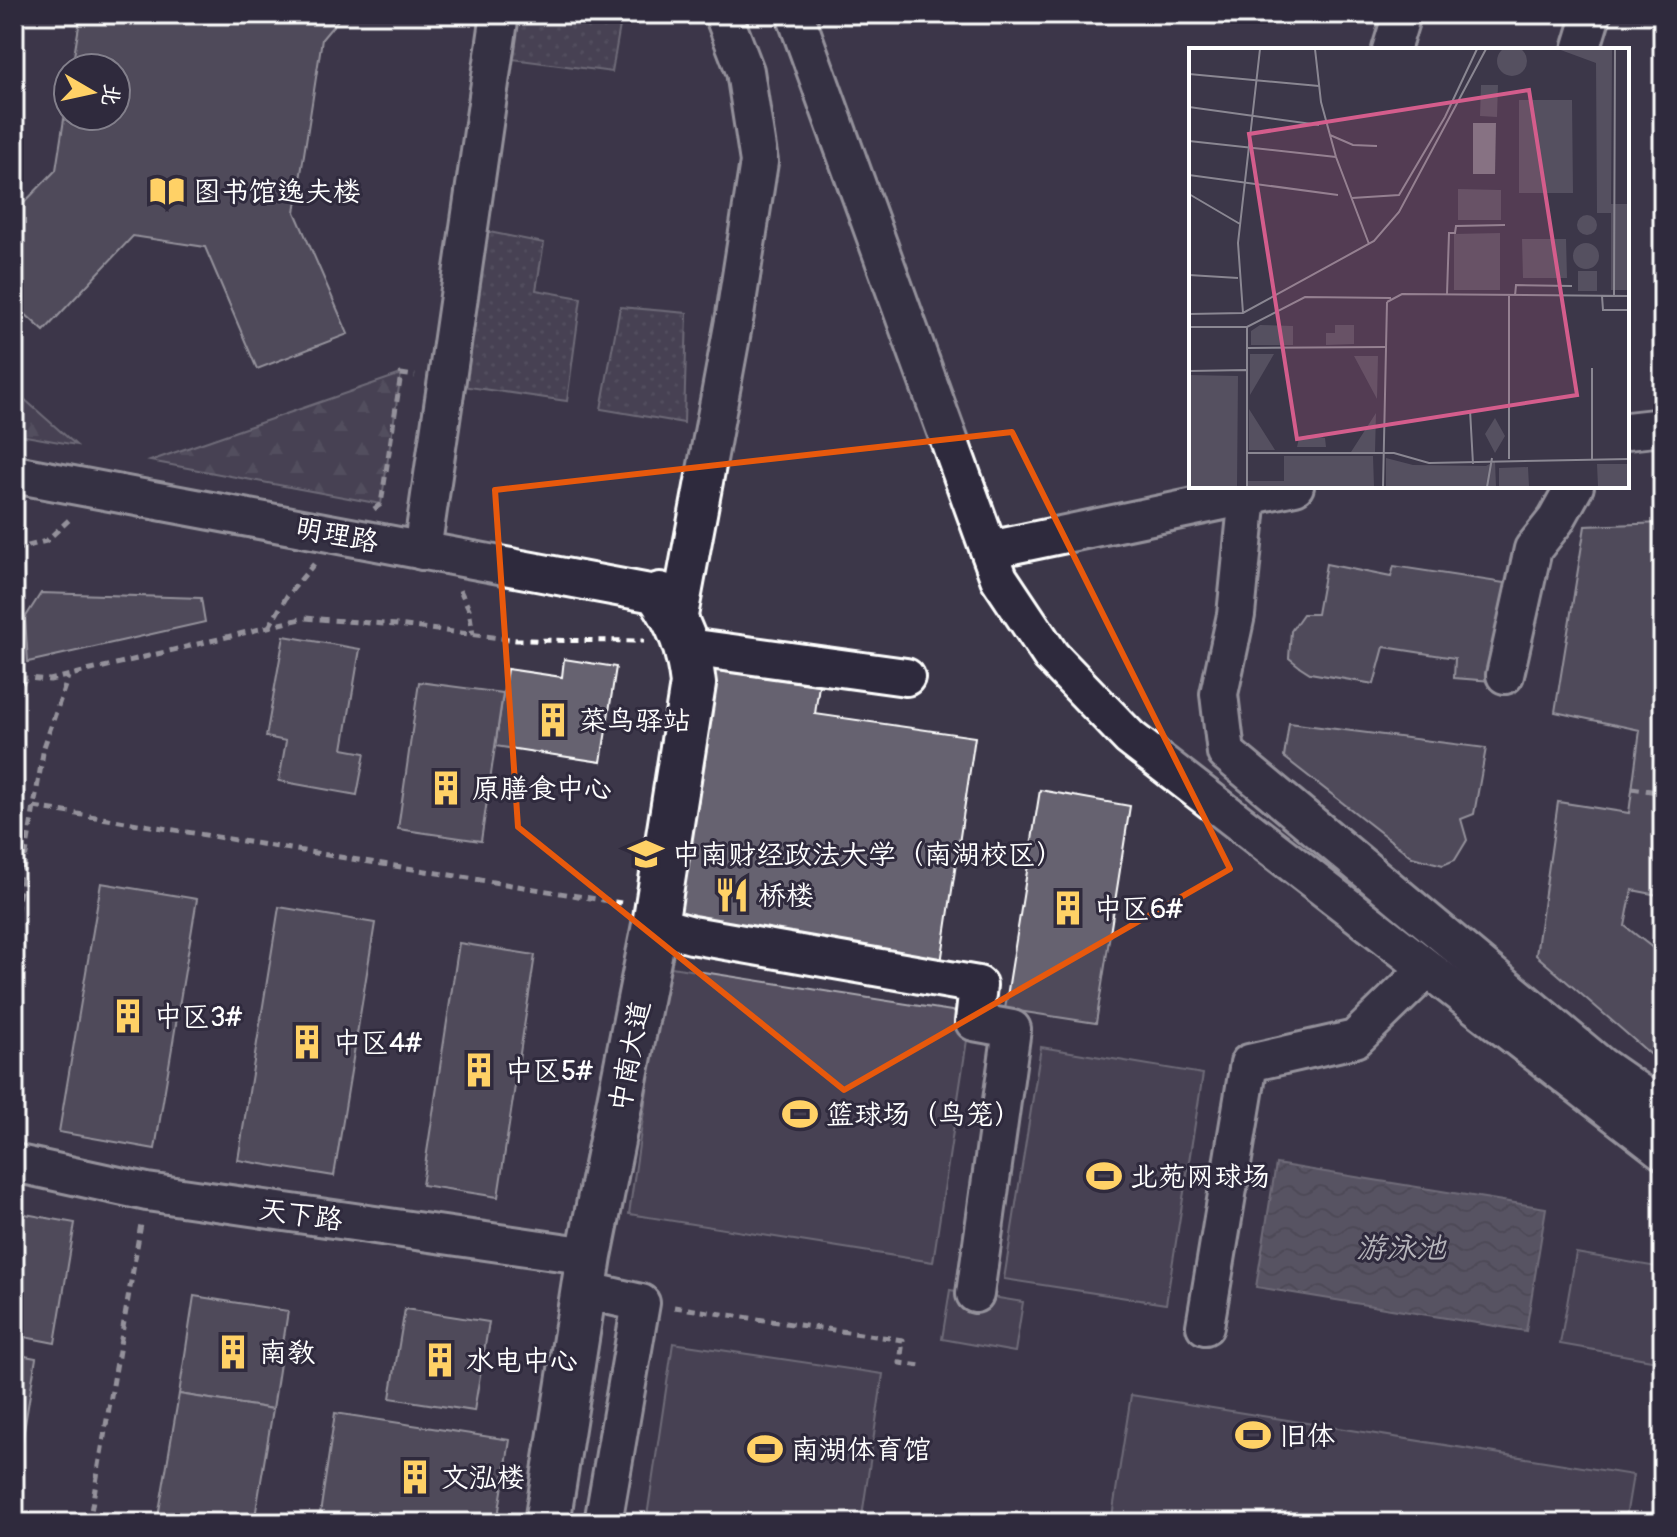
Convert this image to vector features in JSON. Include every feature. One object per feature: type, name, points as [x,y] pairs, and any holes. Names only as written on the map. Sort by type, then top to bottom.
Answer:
[{"type":"main road","name":"中南大道","points":[[547,1523],[587,1273],[656,917],[693,684],[675,621]]},
{"type":"street","points":[[422,551],[500,14]]},
{"type":"street","points":[[675,621],[735,315],[759,162],[745,71],[723,14]]},
{"type":"street","points":[[795,14],[999,578],[1051,656],[1130,738],[1663,1151]]},
{"type":"street","points":[[1392,48],[1402,14]]},
{"type":"street","points":[[1582,48],[1592,14]]},
{"type":"street","points":[[1629,431],[1663,427]]},
{"type":"street","name":"明理路","points":[[14,474],[422,551],[675,621],[906,677]]},
{"type":"street","points":[[989,550],[1285,488]]},
{"type":"street","points":[[1505,675],[1533,549],[1556,520],[1574,488]]},
{"type":"street","points":[[1248,495],[1236,615],[1219,694],[1226,753],[1601,1066],[1663,1109]]},
{"type":"street","points":[[656,917],[692,935],[978,985],[974,1022],[1012,1029],[975,1294]]},
{"type":"street","points":[[1205,1326],[1249,1063],[1355,1039],[1427,969]]},
{"type":"street","name":"天下路","points":[[14,1163],[147,1192],[587,1273],[641,1303]]},
{"type":"street","points":[[603,1523],[641,1303]]},
{"type":"path","points":[[268,628],[287,596],[340,535],[381,504],[401,374],[447,380]]},
{"type":"path","points":[[14,550],[46,541],[69,522],[87,488]]},
{"type":"path","points":[[26,678],[50,680],[305,618],[397,625],[516,640],[641,641],[675,621]]},
{"type":"path","points":[[14,653],[26,678]]},
{"type":"path","points":[[14,926],[44,747],[68,676]]},
{"type":"path","points":[[14,695],[26,678]]},
{"type":"path","points":[[1632,788],[1663,793]]},
{"type":"path","points":[[34,807],[656,917]]},
{"type":"path","points":[[89,1523],[147,1192]]},
{"type":"path","points":[[641,1303],[903,1340],[900,1363],[921,1366]]},
{"type":"highlighted area","points":[[1012,432],[1230,869],[844,1090],[518,827],[495,490]]},
{"type":"green space","points":[[518,14],[622,14],[612,72],[512,59]]},
{"type":"green space","points":[[484,231],[544,243],[536,290],[581,298],[567,401],[462,386]]},
{"type":"green space","points":[[620,307],[687,313],[684,423],[601,409]]},
{"type":"green space","points":[[401,374],[381,504],[150,461]]},
{"type":"green space","points":[[14,390],[76,445],[14,434]]},
{"type":"green space","name":"篮球场（鸟笼）","points":[[665,966],[971,1014],[933,1262],[629,1214]]},
{"type":"green space","name":"北苑网球场","points":[[1041,1047],[1203,1074],[1166,1304],[1004,1279]]},
{"type":"green space","points":[[1576,1253],[1663,1268],[1663,1362],[1560,1344]]},
{"type":"green space","points":[[950,1290],[1023,1302],[1015,1352],[942,1339]]},
{"type":"green space","name":"南湖体育馆","points":[[673,1343],[883,1374],[861,1523],[646,1523]]},
{"type":"green space","name":"旧体","points":[[1131,1395],[1633,1475],[1625,1523],[1111,1523]]},
{"type":"water","name":"游泳池","points":[[1276,1164],[1546,1208],[1526,1331],[1256,1287]]},
{"type":"building","name":"图书馆逸夫楼","points":[[81,14],[343,14],[322,39],[295,212],[348,334],[257,369],[205,247],[133,236],[44,331],[14,304],[14,213],[56,170],[62,132],[132,132],[132,52],[75,52]]},
{"type":"building","points":[[1663,523],[1663,697],[1659,721],[1663,722],[1663,896],[1632,890],[1625,926],[1663,956],[1663,1065],[1536,955],[1558,802],[1629,813],[1640,730],[1555,712],[1585,526]]},
{"type":"building","points":[[1326,564],[1391,577],[1394,566],[1511,584],[1492,681],[1454,678],[1455,658],[1384,647],[1374,684],[1310,673],[1299,666],[1289,658],[1291,631],[1303,614],[1317,614]]},
{"type":"building","points":[[41,593],[201,598],[205,622],[28,662],[25,618]]},
{"type":"building","points":[[284,636],[360,649],[343,749],[365,753],[357,795],[279,781],[286,741],[266,737]]},
{"type":"building","name":"菜鸟驿站","points":[[564,659],[616,667],[601,762],[495,746],[507,669],[562,677]]},
{"type":"building","points":[[714,670],[819,685],[815,714],[975,737],[941,963],[677,924]]},
{"type":"building","name":"原膳食中心","points":[[419,682],[503,693],[481,841],[398,829]]},
{"type":"building","points":[[1289,723],[1486,748],[1474,814],[1461,819],[1467,840],[1455,860],[1443,865],[1412,857],[1284,757]]},
{"type":"building","name":"中区6#","points":[[1040,790],[1130,806],[1096,1023],[1005,1009]]},
{"type":"building","name":"中区3#","points":[[101,883],[197,899],[155,1149],[59,1132]]},
{"type":"building","name":"中区4#","points":[[279,907],[375,923],[334,1176],[238,1160]]},
{"type":"building","name":"中区5#","points":[[459,943],[535,955],[498,1197],[422,1185]]},
{"type":"building","points":[[14,1212],[75,1223],[55,1343],[14,1335]]},
{"type":"building","name":"南教","points":[[194,1296],[288,1311],[273,1409],[179,1394]]},
{"type":"building","name":"水电中心","points":[[405,1309],[489,1322],[474,1411],[390,1398]]},
{"type":"building","points":[[14,1354],[36,1358],[14,1491]]},
{"type":"building","points":[[179,1394],[273,1409],[254,1523],[157,1523]]},
{"type":"building","name":"文泓楼","points":[[335,1413],[510,1440],[497,1523],[381,1523],[320,1514]]},
{"type":"place","name":"图书馆逸夫楼","points":[[167,191]]},
{"type":"place","name":"菜鸟驿站","points":[[553,720]]},
{"type":"place","name":"原膳食中心","points":[[446,788]]},
{"type":"place","name":"中南财经政法大学（南湖校区）","points":[[646,854]]},
{"type":"place","name":"桥楼","points":[[732,895]]},
{"type":"place","name":"中区6#","points":[[1068,908]]},
{"type":"place","name":"中区3#","points":[[128,1016]]},
{"type":"place","name":"中区4#","points":[[307,1042]]},
{"type":"place","name":"中区5#","points":[[479,1070]]},
{"type":"place","name":"篮球场（鸟笼）","points":[[800,1114]]},
{"type":"place","name":"北苑网球场","points":[[1104,1176]]},
{"type":"place","name":"南教","points":[[233,1352]]},
{"type":"place","name":"水电中心","points":[[440,1360]]},
{"type":"place","name":"旧体","points":[[1253,1435]]},
{"type":"place","name":"南湖体育馆","points":[[765,1449]]},
{"type":"place","name":"文泓楼","points":[[415,1477]]}]
